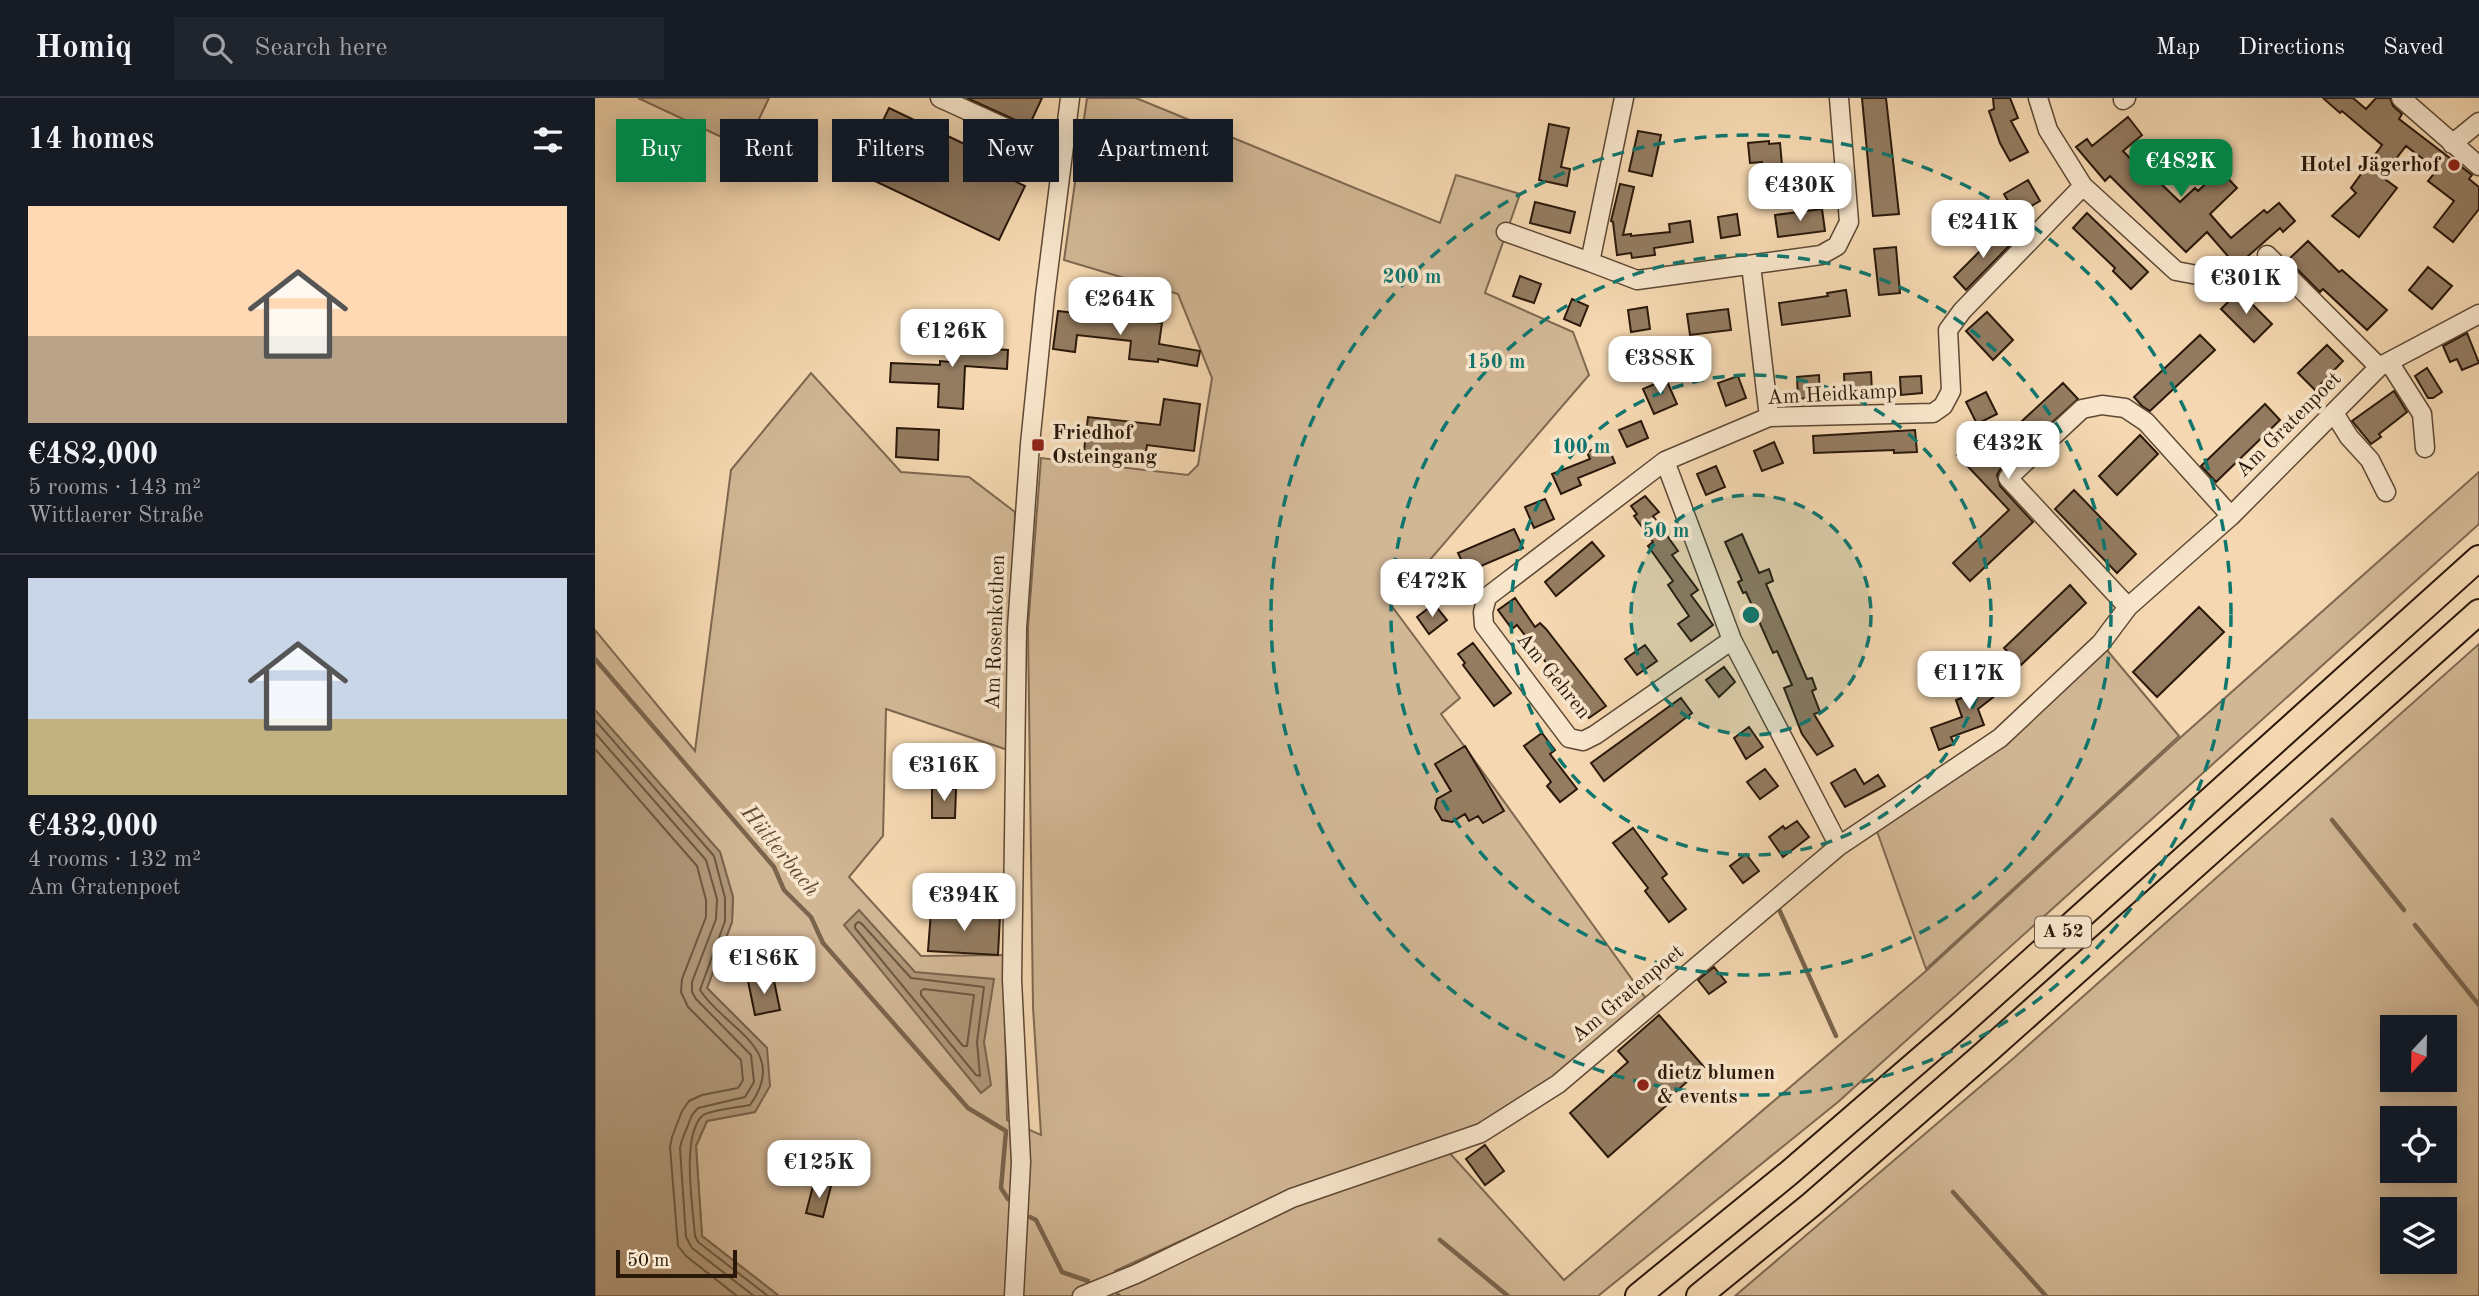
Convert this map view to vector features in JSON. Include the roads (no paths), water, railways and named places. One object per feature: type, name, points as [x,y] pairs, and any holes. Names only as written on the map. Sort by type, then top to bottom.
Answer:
[{"type":"highway","name":"A 52","points":[[1638,1296],[1789,1173],[1959,1026],[2479,558]]},
{"type":"highway","name":"A 52","points":[[1699,1296],[1812,1204],[1985,1054],[2479,612]]},
{"type":"street","points":[[940,98],[1063,154]]},
{"type":"street","name":"Am Rosenkothen","points":[[1014,1296],[1021,1162],[1012,980],[1017,628],[1030,444],[1070,98]]},
{"type":"street","points":[[1590,262],[1624,98]]},
{"type":"street","points":[[1506,232],[1637,280],[1821,255],[1837,246],[1849,222],[1839,98]]},
{"type":"street","points":[[2038,98],[2048,130],[2083,186],[2176,271],[2208,277]]},
{"type":"street","points":[[2401,98],[2479,166]]},
{"type":"street","points":[[2452,144],[2479,122]]},
{"type":"street","name":"Am Heidkamp","points":[[1665,461],[1769,417],[1933,413],[1943,406],[1951,391],[1948,330],[1962,311],[2083,186]]},
{"type":"street","points":[[2267,255],[2384,365],[2422,414],[2425,448]]},
{"type":"street","points":[[1751,265],[1769,417]]},
{"type":"street","name":"Am Gratenpoet","points":[[1083,1296],[1136,1274],[1292,1198],[1481,1133],[1558,1084],[1839,846],[2000,738],[2101,643],[2128,607],[2231,516],[2384,365],[2479,314]]},
{"type":"street","points":[[2128,607],[2008,478],[2083,409],[2102,405],[2125,408],[2146,422],[2231,516]]},
{"type":"street","points":[[2334,413],[2349,437],[2370,460],[2386,492]]},
{"type":"street","points":[[1665,461],[1732,640],[1839,846]]},
{"type":"street","name":"Am Gehren","points":[[1665,461],[1487,597],[1483,612],[1484,625],[1569,738],[1583,741],[1732,640]]},
{"type":"water","points":[[595,710],[720,852],[733,897],[732,922],[707,988],[767,1048],[770,1086],[755,1112],[707,1121],[696,1146],[702,1236],[779,1296],[595,1296]]},
{"type":"water","points":[[859,910],[915,972],[994,979],[984,1042],[991,1085],[981,1093],[844,925]]},
{"type":"waterway","name":"Hütterbach","points":[[595,659],[774,867],[784,890],[811,917],[823,943],[968,1108],[1006,1131],[1001,1188],[1008,1199]]},
{"type":"waterway","points":[[2332,820],[2404,910]]},
{"type":"waterway","points":[[1778,907],[1836,1036]]},
{"type":"waterway","points":[[2415,925],[2479,1005]]},
{"type":"waterway","points":[[1953,1192],[2046,1296]]},
{"type":"waterway","name":"Hütterbach","points":[[1030,1217],[1036,1220],[1062,1272],[1088,1281]]},
{"type":"waterway","points":[[1440,1240],[1508,1296]]},
{"type":"place","name":"Hotel Jägerhof","points":[[2454,165]]},
{"type":"place","name":"Friedhof Osteingang","points":[[1038,445]]},
{"type":"place","name":"dietz blumen & events","points":[[1643,1085]]}]
